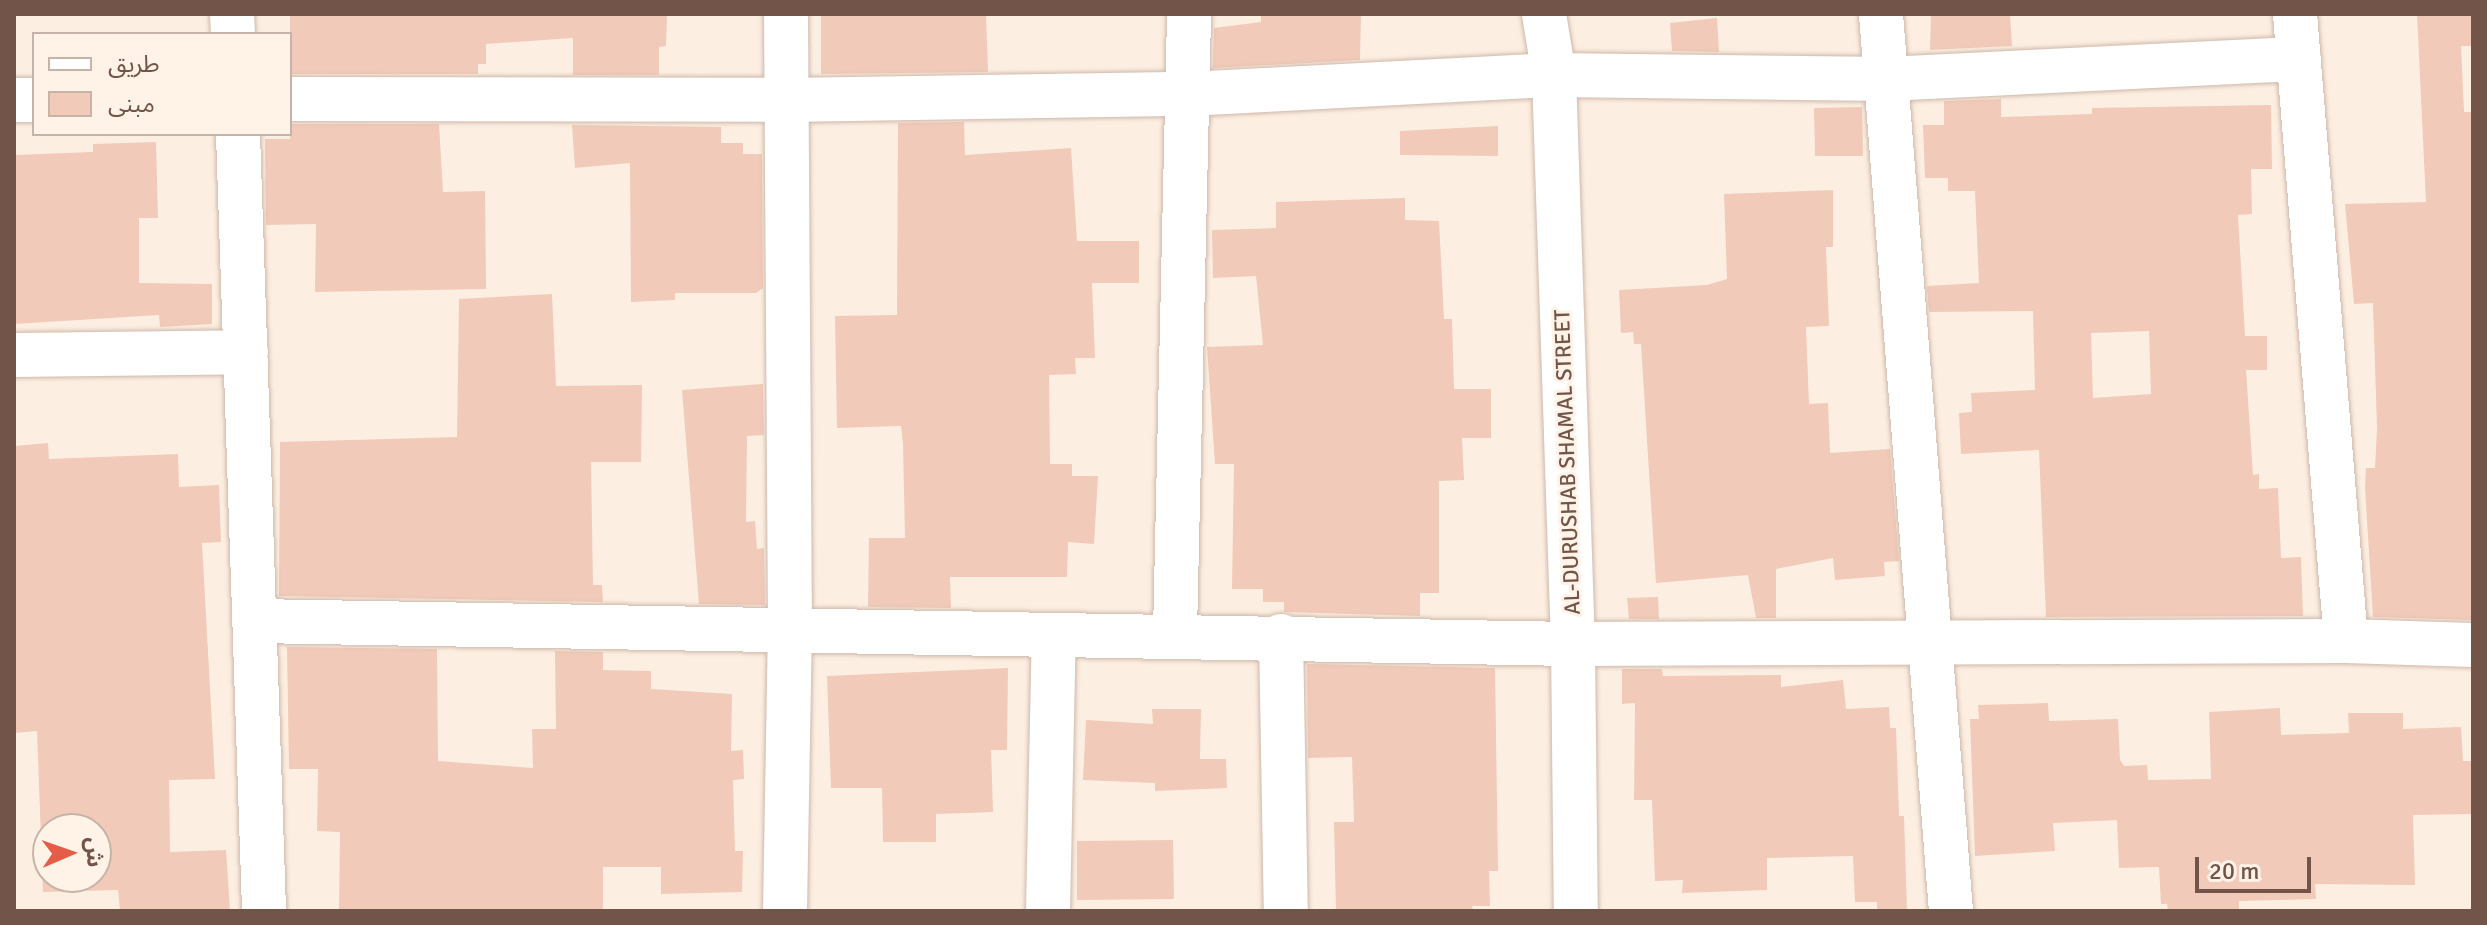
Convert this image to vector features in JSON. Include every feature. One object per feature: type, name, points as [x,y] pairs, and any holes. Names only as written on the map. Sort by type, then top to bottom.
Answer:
[{"type":"street","points":[[785,911],[790,631],[786,14]]},
{"type":"street","points":[[1175,633],[1189,14]]},
{"type":"street","name":"AL-DURUSHAB SHAMAL STREET","points":[[1544,14],[1554,75],[1573,644],[1576,911]]},
{"type":"street","points":[[1881,14],[1951,911]]},
{"type":"street","points":[[2295,14],[2346,641]]},
{"type":"street","points":[[292,99],[786,100],[1188,94],[1554,75],[1888,79],[2299,59]]},
{"type":"street","points":[[238,136],[264,911]]},
{"type":"street","points":[[14,355],[246,352]]},
{"type":"street","points":[[255,621],[1054,635],[1175,633],[1573,644],[1930,640],[2346,641],[2473,645]]},
{"type":"street","points":[[1048,911],[1054,635]]},
{"type":"street","points":[[1281,636],[1286,911]]},
{"type":"building","points":[[290,14],[667,14],[666,46],[659,47],[659,75],[573,75],[573,38],[486,44],[486,64],[478,64],[478,74],[292,74]]},
{"type":"building","points":[[821,14],[986,14],[988,72],[821,74]]},
{"type":"building","points":[[1261,14],[1361,14],[1360,60],[1213,68],[1214,28],[1261,22]]},
{"type":"building","points":[[1931,14],[2010,14],[2012,46],[1930,50]]},
{"type":"building","points":[[2417,14],[2473,14],[2473,46],[2461,46],[2464,112],[2473,112],[2473,620],[2373,617],[2365,488],[2366,468],[2375,468],[2377,429],[2373,303],[2354,304],[2345,204],[2426,202]]},
{"type":"building","points":[[1717,18],[1719,52],[1672,51],[1670,23]]},
{"type":"building","points":[[2001,99],[2001,117],[2092,114],[2092,108],[2271,105],[2272,169],[2251,169],[2252,214],[2238,215],[2245,336],[2267,336],[2267,370],[2246,370],[2253,475],[2259,474],[2259,489],[2278,488],[2281,558],[2301,557],[2303,616],[2046,617],[2039,450],[1961,454],[1959,413],[1972,412],[1971,393],[2035,390],[2033,311],[1929,312],[1927,286],[1979,283],[1975,191],[1948,191],[1948,178],[1925,178],[1923,125],[1944,125],[1944,101]],"holes":[[[2149,331],[2151,394],[2093,398],[2091,333]]]},
{"type":"building","points":[[1862,107],[1863,156],[1815,156],[1814,108]]},
{"type":"building","points":[[964,122],[965,155],[1071,148],[1077,241],[1139,241],[1139,283],[1092,283],[1095,358],[1075,358],[1076,374],[1049,375],[1050,464],[1072,464],[1072,476],[1098,476],[1094,544],[1068,542],[1067,577],[950,577],[951,608],[868,607],[869,538],[905,538],[903,443],[901,426],[837,428],[835,316],[897,315],[898,123]]},
{"type":"building","points":[[292,124],[439,124],[443,192],[485,191],[486,289],[315,292],[316,224],[266,225],[265,139],[290,139]]},
{"type":"building","points":[[572,125],[721,127],[721,143],[743,143],[743,154],[762,154],[763,288],[756,293],[675,293],[675,300],[631,302],[630,163],[575,168]]},
{"type":"building","points":[[1498,126],[1498,156],[1400,155],[1400,131]]},
{"type":"building","points":[[156,142],[158,218],[139,218],[139,283],[212,284],[212,324],[160,327],[159,315],[14,324],[14,155],[93,152],[93,144]]},
{"type":"building","points":[[1833,190],[1833,247],[1826,247],[1829,326],[1806,327],[1809,404],[1828,403],[1830,453],[1890,449],[1899,561],[1884,562],[1885,576],[1835,580],[1833,558],[1776,569],[1776,618],[1756,618],[1748,575],[1656,583],[1641,344],[1634,344],[1633,332],[1621,333],[1619,290],[1707,285],[1727,279],[1724,194]]},
{"type":"building","points":[[1405,198],[1405,220],[1439,221],[1444,319],[1452,319],[1454,389],[1491,389],[1491,438],[1462,438],[1464,480],[1439,481],[1439,593],[1420,593],[1420,616],[1284,612],[1284,602],[1263,602],[1263,589],[1232,589],[1234,464],[1215,464],[1207,347],[1263,345],[1256,276],[1213,278],[1212,230],[1276,228],[1276,202]]},
{"type":"building","points":[[552,294],[556,386],[642,385],[641,462],[591,462],[593,585],[602,585],[603,602],[279,596],[280,442],[457,437],[459,299]]},
{"type":"building","points":[[763,384],[764,435],[747,436],[746,522],[755,521],[757,549],[764,548],[765,605],[699,604],[682,390]]},
{"type":"building","points":[[48,443],[49,459],[178,454],[179,487],[219,485],[221,542],[202,543],[215,779],[169,780],[170,852],[226,850],[230,911],[120,911],[118,890],[112,890],[112,813],[40,813],[37,731],[14,733],[14,446]]},
{"type":"building","points":[[1658,597],[1659,619],[1629,619],[1627,598]]},
{"type":"building","points":[[287,647],[437,649],[438,761],[533,768],[532,729],[556,729],[555,651],[603,652],[603,670],[651,671],[651,689],[732,694],[731,751],[743,750],[744,779],[733,780],[735,851],[743,851],[742,892],[661,894],[661,867],[603,867],[603,911],[339,911],[340,832],[317,831],[318,769],[289,769]]},
{"type":"building","points":[[1307,664],[1495,668],[1498,871],[1489,871],[1490,906],[1472,906],[1473,911],[1336,911],[1334,822],[1354,822],[1352,757],[1308,758]]},
{"type":"building","points":[[1008,668],[1007,750],[991,750],[993,812],[936,814],[936,842],[883,842],[882,788],[831,788],[827,676]]},
{"type":"building","points":[[1622,669],[1662,669],[1663,676],[1781,675],[1781,687],[1843,680],[1846,709],[1889,707],[1890,728],[1896,728],[1899,816],[1904,816],[1907,911],[1877,911],[1877,902],[1855,902],[1853,856],[1767,858],[1767,890],[1682,893],[1683,880],[1655,881],[1652,800],[1634,800],[1635,703],[1622,704]]},
{"type":"building","points":[[2048,703],[2049,721],[2118,719],[2120,760],[2124,766],[2147,765],[2148,780],[2211,779],[2209,712],[2280,708],[2281,735],[2349,733],[2348,713],[2403,713],[2403,729],[2461,727],[2463,761],[2473,761],[2473,814],[2413,815],[2415,885],[2315,884],[2316,899],[2239,901],[2239,911],[2168,911],[2167,904],[2161,904],[2159,867],[2119,868],[2117,820],[2053,823],[2055,851],[1975,856],[1970,719],[1979,719],[1978,705]]},
{"type":"building","points":[[1152,709],[1201,709],[1200,759],[1226,759],[1227,788],[1155,791],[1155,783],[1083,780],[1086,720],[1153,724]]},
{"type":"building","points":[[1173,840],[1174,899],[1077,900],[1077,841]]}]
